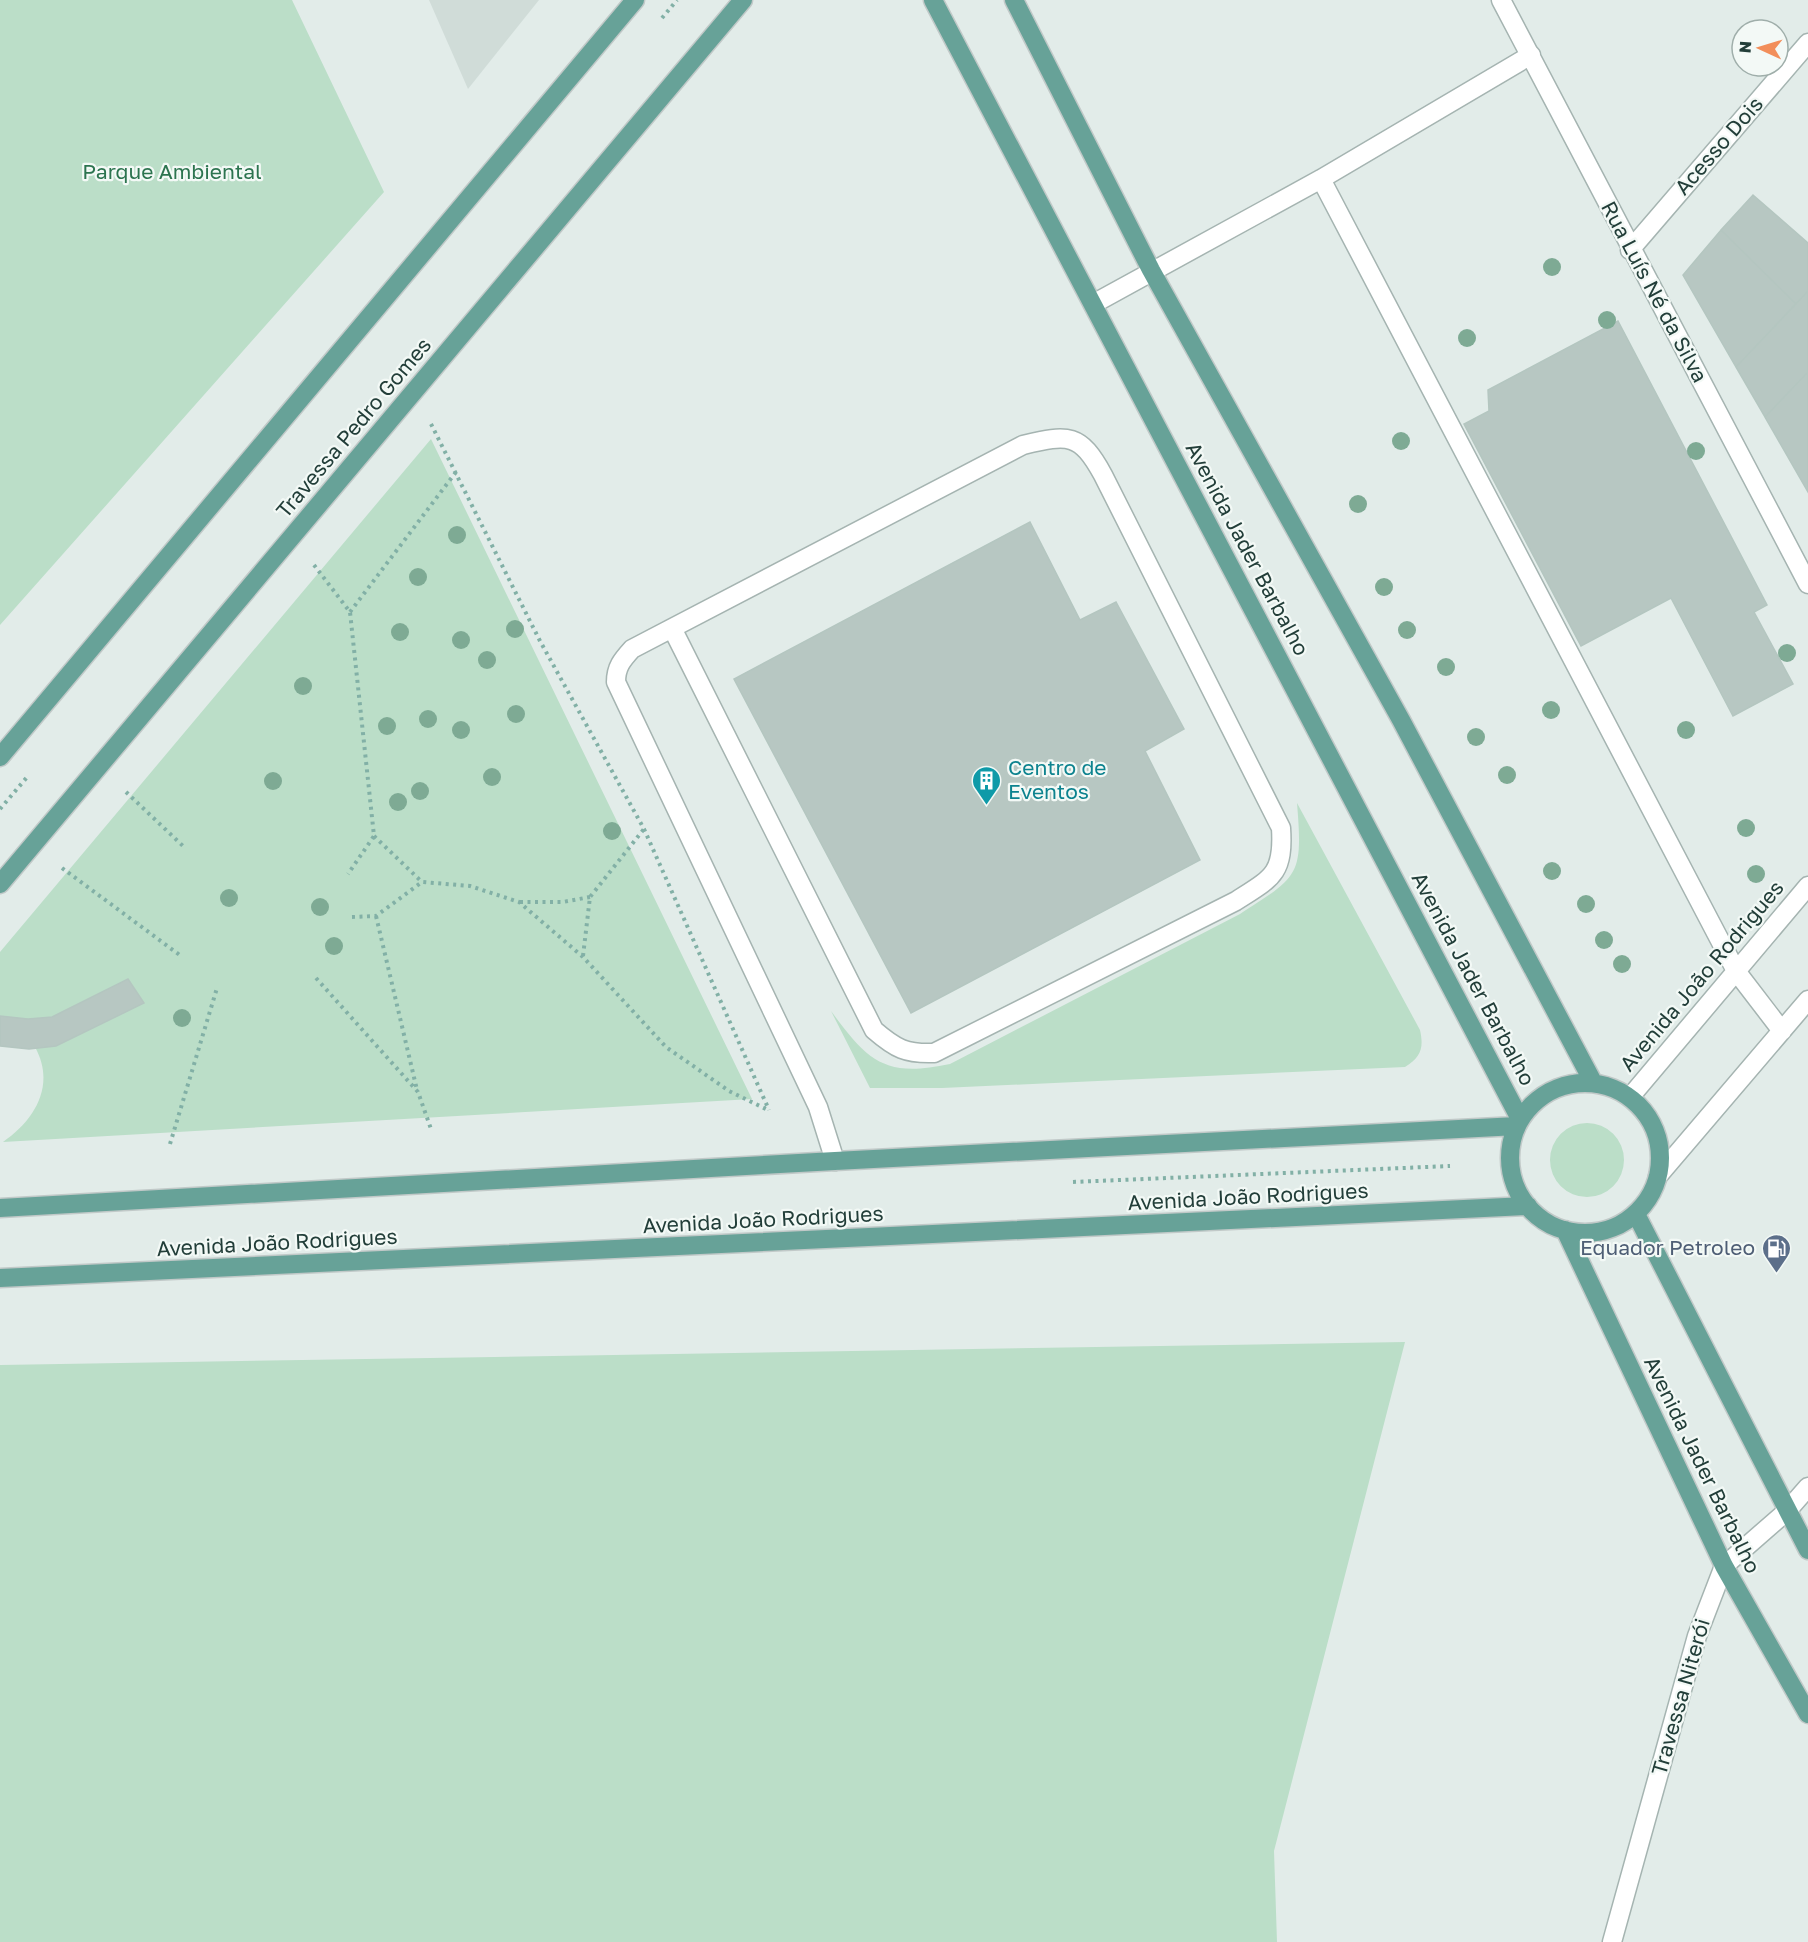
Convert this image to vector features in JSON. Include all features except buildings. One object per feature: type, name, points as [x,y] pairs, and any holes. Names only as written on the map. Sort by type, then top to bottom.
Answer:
[{"type":"main road","points":[[0,757],[635,0]]},
{"type":"main road","name":"Travessa Pedro Gomes","points":[[0,884],[743,0]]},
{"type":"main road","name":"Avenida Jader Barbalho","points":[[933,0],[1519,1122]]},
{"type":"main road","points":[[1014,0],[1151,270],[1401,720],[1593,1082]]},
{"type":"main road","points":[[1593,1082],[1613,1087],[1630,1096],[1647,1112],[1657,1132],[1661,1155],[1658,1176],[1650,1197],[1636,1214],[1603,1232],[1583,1234],[1551,1225],[1528,1206],[1517,1188],[1511,1168],[1511,1147],[1519,1122],[1534,1102],[1552,1090],[1572,1083],[1593,1082]]},
{"type":"main road","points":[[0,1208],[1519,1122]]},
{"type":"main road","name":"Avenida João Rodrigues","points":[[0,1278],[1528,1206]]},
{"type":"main road","points":[[1636,1214],[1808,1550]]},
{"type":"main road","name":"Avenida Jader Barbalho","points":[[1565,1230],[1724,1566],[1808,1714]]},
{"type":"street","name":"Rua Luís Né da Silva","points":[[1501,0],[1630,250],[1808,584]]},
{"type":"street","name":"Acesso Dois","points":[[1630,250],[1808,43]]},
{"type":"street","points":[[1093,304],[1321,178],[1531,55]]},
{"type":"street","points":[[1321,178],[1736,971],[1782,1031]]},
{"type":"street","points":[[673,630],[874,1030],[893,1047],[914,1054],[934,1053],[1236,901],[1271,878],[1281,861],[1281,828],[1090,451],[1077,441],[1051,439],[1023,445],[632,650],[621,660],[616,672],[616,682],[818,1107],[835,1161]]},
{"type":"street","name":"Avenida João Rodrigues","points":[[1630,1096],[1808,886]]},
{"type":"street","points":[[1658,1176],[1808,1000]]},
{"type":"street","name":"Travessa Niterói","points":[[1612,1942],[1697,1636],[1724,1566],[1787,1511],[1808,1487]]},
{"type":"path","points":[[431,424],[540,641],[644,829],[769,1110],[729,1091],[666,1047],[583,957],[519,902]]},
{"type":"path","points":[[350,612],[456,472]]},
{"type":"path","points":[[314,565],[350,612],[374,836],[422,882],[470,886],[519,902],[563,902],[590,897]]},
{"type":"path","points":[[126,792],[183,846]]},
{"type":"path","points":[[583,957],[590,897],[644,829]]},
{"type":"path","points":[[348,874],[374,836]]},
{"type":"path","points":[[62,868],[181,956]]},
{"type":"path","points":[[352,917],[376,915],[422,882]]},
{"type":"path","points":[[376,915],[418,1092],[431,1129]]},
{"type":"path","points":[[316,978],[418,1092]]},
{"type":"path","points":[[170,1144],[217,988]]},
{"type":"shaded area","points":[[429,0],[539,0],[468,89]]},
{"type":"green space","name":"Parque Ambiental","points":[[0,0],[292,0],[384,192],[0,625]]},
{"type":"green space","points":[[431,439],[752,1099],[3,1142],[33,1112],[43,1088],[43,1075],[41,1061],[35,1047],[0,1016],[0,952]]},
{"type":"green space","points":[[1297,803],[1420,1030],[1422,1042],[1418,1056],[1405,1067],[942,1088],[870,1088],[831,1011],[856,1042],[880,1062],[893,1067],[909,1069],[950,1064],[1240,914],[1275,891],[1293,872],[1297,860],[1299,827]]},
{"type":"green space","points":[[1587,1123],[1601,1126],[1613,1134],[1621,1146],[1624,1160],[1621,1174],[1613,1186],[1601,1194],[1587,1197],[1573,1194],[1561,1186],[1553,1174],[1550,1160],[1553,1146],[1561,1134],[1573,1126]]},
{"type":"green space","points":[[1405,1342],[1274,1851],[1277,1942],[0,1942],[0,1365]]},
{"type":"place","name":"Centro de Eventos","points":[[987,806]]},
{"type":"place","name":"Equador Petroleo","points":[[1776,1274]]}]
